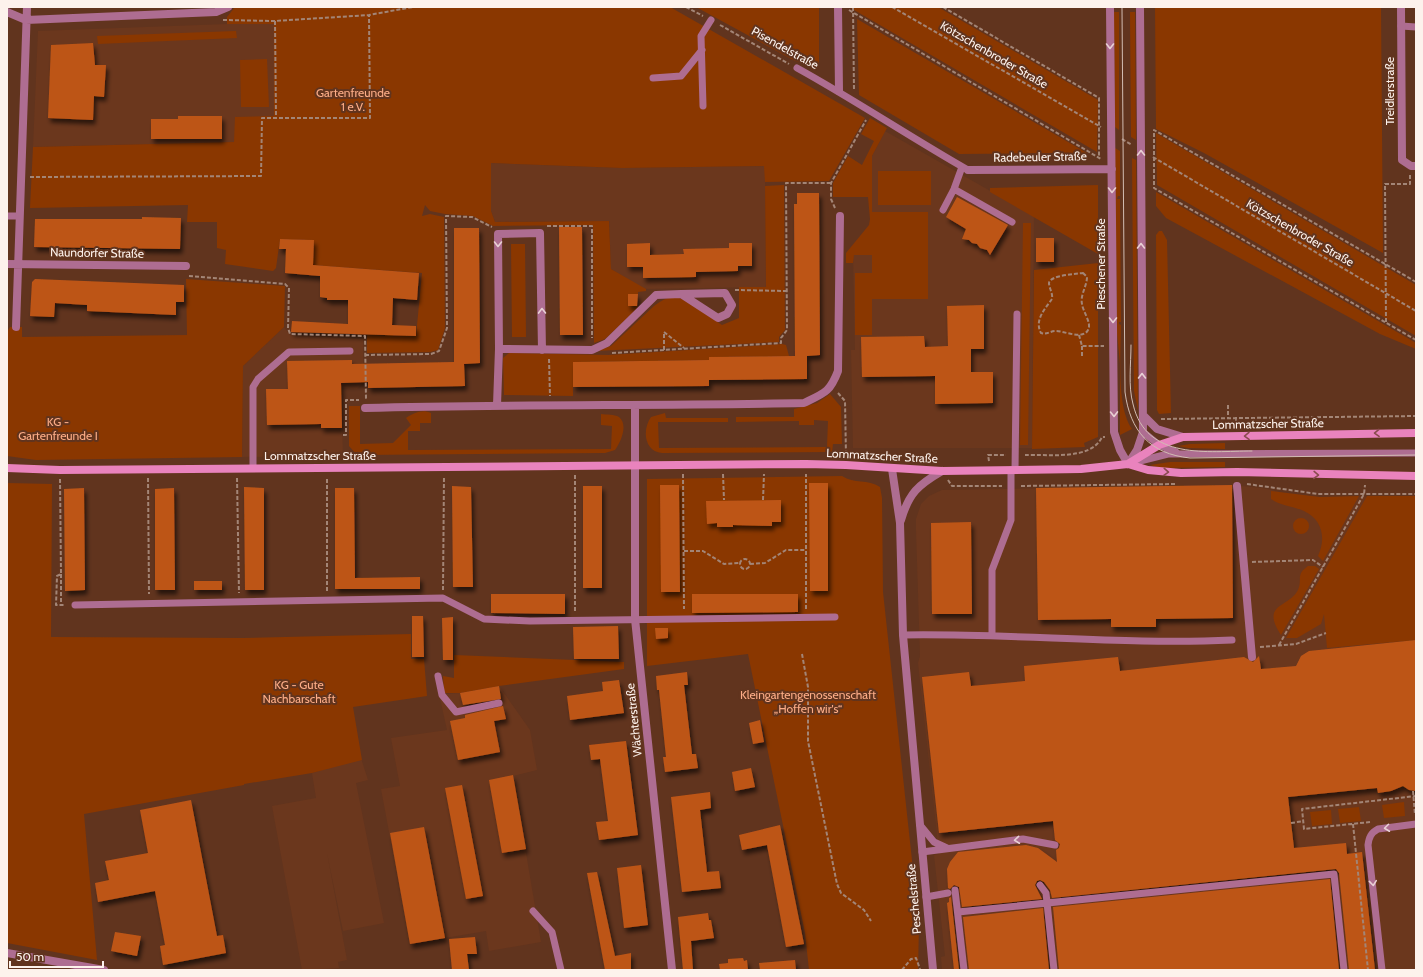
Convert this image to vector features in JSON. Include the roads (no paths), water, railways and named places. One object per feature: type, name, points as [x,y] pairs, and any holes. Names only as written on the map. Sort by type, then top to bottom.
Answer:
[{"type":"main road","name":"Lommatzscher Straße","points":[[1128,464],[1159,445],[1183,437],[1416,433]]},
{"type":"main road","name":"Lommatzscher Straße","points":[[7,468],[60,470],[806,464],[942,471],[1088,469],[1128,464],[1162,472],[1416,476]]},
{"type":"street","points":[[16,327],[27,7]]},
{"type":"street","points":[[838,7],[839,91]]},
{"type":"street","name":"Pieschener Straße","points":[[1110,7],[1114,432],[1120,450],[1128,464]]},
{"type":"street","points":[[1128,464],[1137,450],[1143,432],[1140,7]]},
{"type":"street","name":"Treidlerstraße","points":[[1401,7],[1402,160],[1411,166],[1416,166]]},
{"type":"street","points":[[7,12],[26,20],[225,9]]},
{"type":"street","name":"Radebeuler Straße","points":[[965,168],[1112,169]]},
{"type":"street","points":[[366,404],[635,406],[804,403],[819,396],[832,386],[838,371],[840,216]]},
{"type":"street","points":[[497,405],[499,349],[498,234],[540,233],[546,350]]},
{"type":"street","name":"Naundorfer Straße","points":[[7,264],[186,266]]},
{"type":"street","points":[[499,349],[592,350],[607,343],[656,295],[681,294],[725,293],[732,305],[727,314],[718,318],[681,294]]},
{"type":"street","points":[[634,466],[635,406]]},
{"type":"street","points":[[1143,415],[1158,429],[1183,437]]},
{"type":"street","name":"Wächterstraße","points":[[634,466],[635,619],[672,970]]},
{"type":"street","points":[[892,469],[900,523]]},
{"type":"street","points":[[900,523],[910,495],[924,482],[942,471]]},
{"type":"street","points":[[1240,485],[1242,563],[1252,657]]},
{"type":"street","name":"Peschelstraße","points":[[900,523],[903,635],[933,970]]},
{"type":"street","points":[[7,953],[104,970]]},
{"type":"lane","points":[[703,106],[701,36],[711,20]]},
{"type":"lane","points":[[1401,26],[1416,27]]},
{"type":"lane","points":[[654,78],[681,76],[702,50]]},
{"type":"lane","name":"Pisendelstraße","points":[[797,68],[839,91],[870,112],[965,168]]},
{"type":"lane","points":[[943,210],[965,168]]},
{"type":"lane","points":[[954,189],[1012,222]]},
{"type":"lane","points":[[7,216],[19,216]]},
{"type":"lane","points":[[992,635],[992,570],[1011,520],[1017,314]]},
{"type":"lane","points":[[253,468],[252,387],[258,379],[289,352],[350,351]]},
{"type":"lane","points":[[1143,432],[1159,445],[1183,455]]},
{"type":"lane","points":[[1128,464],[1168,454],[1415,452]]},
{"type":"lane","points":[[75,605],[327,602],[443,598],[484,619],[575,620],[835,617]]},
{"type":"lane","points":[[903,635],[992,635],[1179,642],[1232,640]]},
{"type":"lane","points":[[438,676],[442,695],[456,712],[499,702]]},
{"type":"lane","points":[[1382,970],[1368,844],[1369,838],[1372,832],[1378,829],[1416,824]]},
{"type":"lane","points":[[920,826],[934,842],[947,848]]},
{"type":"lane","points":[[922,852],[1023,839],[1055,845]]},
{"type":"lane","points":[[958,912],[1334,874],[1344,970]]},
{"type":"lane","points":[[1040,886],[1046,893],[1048,904],[1054,970]]},
{"type":"lane","points":[[926,897],[952,891],[958,912],[964,970]]},
{"type":"lane","points":[[533,911],[546,922],[552,932],[560,970]]},
{"type":"tram line","points":[[1122,7],[1125,392],[1128,406],[1137,429],[1153,446],[1176,456],[1190,458],[1416,455]]},
{"type":"tram line","points":[[1131,345],[1131,397],[1140,422],[1151,435],[1165,444],[1181,449],[1217,452],[1252,451]]},
{"type":"park label","name":"Gartenfreunde 1 e.V.","points":[[353,100]]},
{"type":"park label","name":"KG - Gartenfreunde I","points":[[58,429]]},
{"type":"park label","name":"KG - Gute Nachbarschaft","points":[[299,692]]},
{"type":"park label","name":"Kleingartengenossenschaft „Hoffen wir's“","points":[[808,702]]}]
